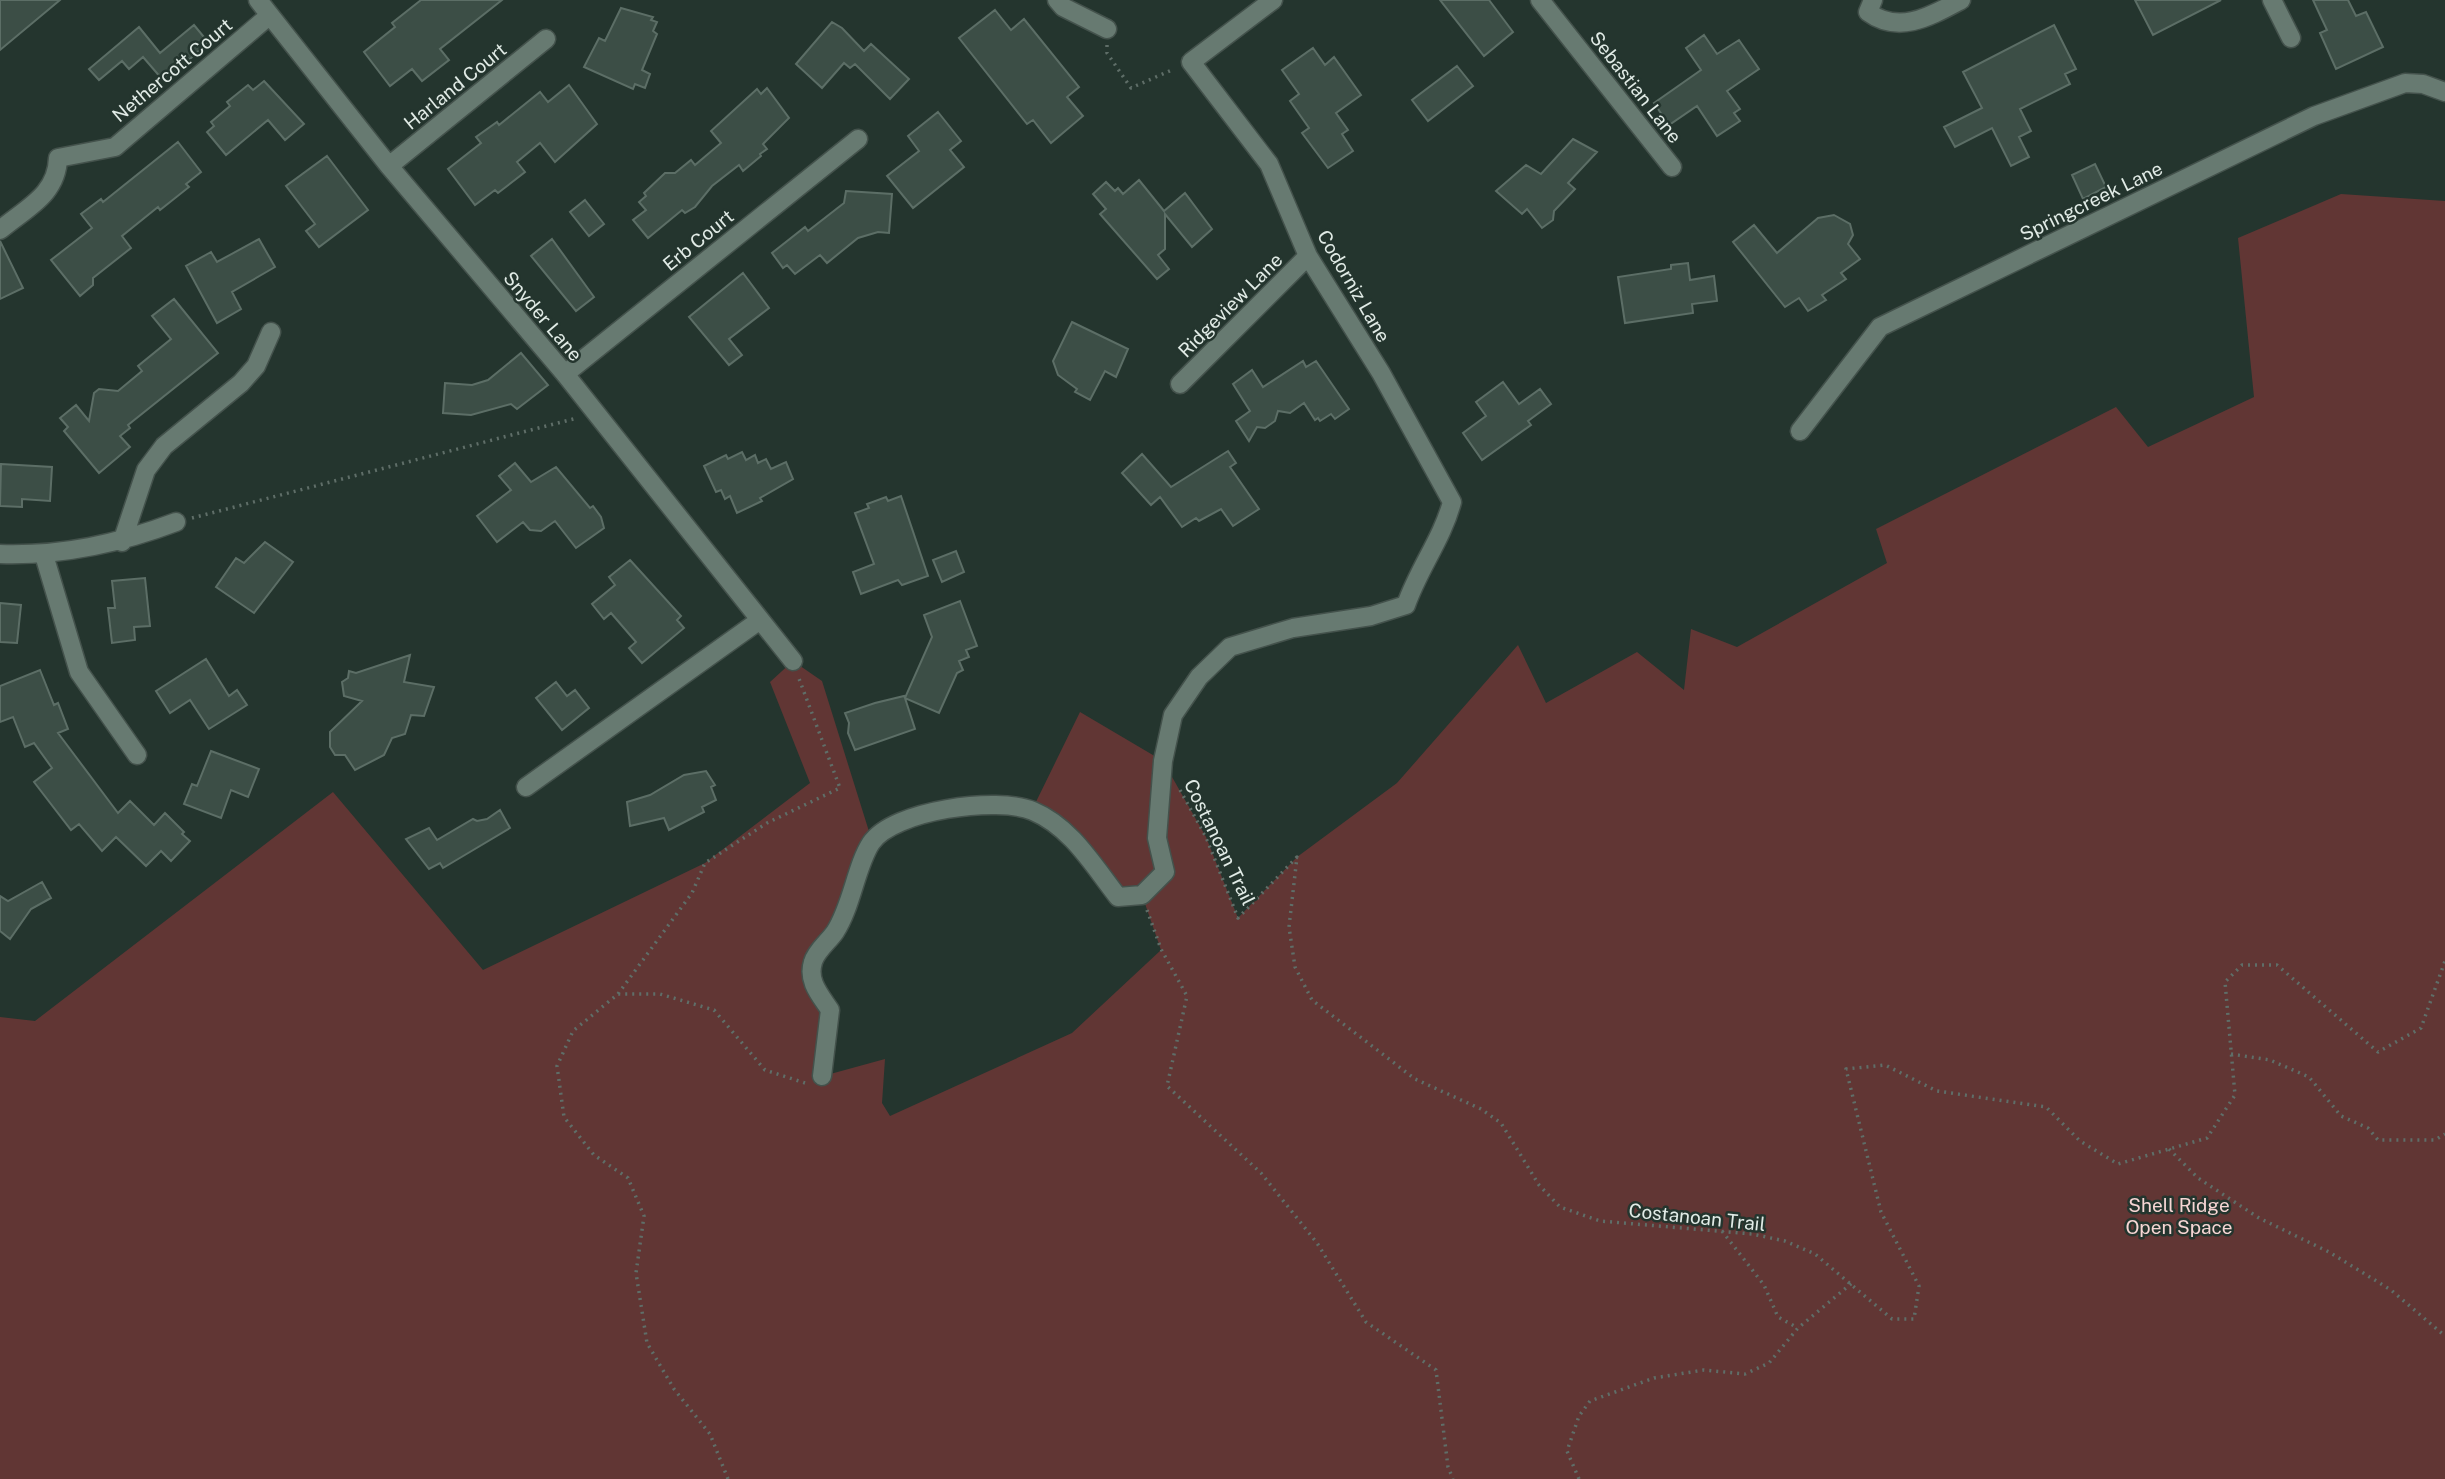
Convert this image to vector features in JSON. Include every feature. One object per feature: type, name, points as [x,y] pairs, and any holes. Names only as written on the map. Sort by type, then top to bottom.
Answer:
[{"type":"street","name":"Snyder Lane","points":[[258,0],[389,166],[565,374],[793,661]]},
{"type":"street","points":[[1057,0],[1063,8],[1107,29]]},
{"type":"street","points":[[1191,62],[1273,0]]},
{"type":"street","name":"Sebastian Lane","points":[[1540,0],[1672,167]]},
{"type":"street","points":[[1873,0],[1868,12],[1883,23],[1909,22],[1936,13],[1961,0]]},
{"type":"street","points":[[2272,0],[2291,38]]},
{"type":"street","name":"Nethercott Court","points":[[0,230],[50,189],[57,176],[58,158],[115,147],[270,15]]},
{"type":"street","name":"Harland Court","points":[[389,166],[546,39]]},
{"type":"street","name":"Codorniz Lane","points":[[1163,761],[1173,715],[1199,677],[1230,647],[1293,628],[1371,617],[1406,605],[1418,572],[1444,530],[1452,502],[1381,373],[1308,256],[1269,164],[1191,62]]},
{"type":"street","name":"Springcreek Lane","points":[[1800,431],[1880,327],[2314,116],[2405,83],[2423,84],[2445,92]]},
{"type":"street","name":"Erb Court","points":[[565,374],[858,139]]},
{"type":"street","name":"Ridgeview Lane","points":[[1180,384],[1308,256]]},
{"type":"street","points":[[122,541],[146,470],[164,446],[241,383],[256,366],[271,332]]},
{"type":"street","points":[[0,554],[44,555],[122,541],[176,522]]},
{"type":"street","points":[[44,555],[79,672],[137,755]]},
{"type":"street","points":[[526,787],[760,620]]},
{"type":"street","points":[[822,1076],[830,1010],[813,985],[813,961],[837,929],[872,841],[904,820],[961,805],[994,804],[1032,810],[1067,832],[1118,897],[1142,895],[1165,872],[1157,838],[1163,761]]},
{"type":"path","points":[[1107,29],[1107,53],[1131,88],[1191,62]]},
{"type":"path","points":[[176,522],[595,414]]},
{"type":"path","points":[[728,1479],[709,1434],[674,1389],[648,1343],[636,1273],[644,1216],[628,1178],[594,1155],[564,1117],[557,1066],[573,1031],[618,995],[692,893],[705,863],[767,823],[840,788],[793,661]]},
{"type":"path","name":"Costanoan Trail","points":[[1163,761],[1206,837],[1238,918],[1297,856],[1289,927],[1295,967],[1312,1000],[1415,1079],[1481,1109],[1501,1124],[1539,1185],[1560,1207],[1600,1221],[1722,1231],[1785,1241],[1815,1254],[1892,1319],[1914,1319],[1919,1286],[1881,1212],[1846,1069],[1885,1065],[1937,1091],[2046,1107],[2080,1142],[2118,1164],[2207,1138],[2235,1095],[2225,982],[2242,965],[2277,965],[2378,1052],[2421,1028],[2445,961]]},
{"type":"path","points":[[1142,895],[1161,949],[1188,996],[1167,1086],[1261,1174],[1317,1243],[1366,1322],[1436,1370],[1448,1467],[1453,1479]]},
{"type":"path","points":[[618,995],[660,994],[714,1010],[765,1070],[804,1083],[822,1076]]},
{"type":"path","points":[[2231,1054],[2270,1060],[2309,1077],[2340,1116],[2368,1128],[2378,1140],[2435,1140],[2445,1134]]},
{"type":"path","points":[[2169,1149],[2198,1178],[2259,1218],[2329,1252],[2391,1290],[2445,1336]]},
{"type":"path","points":[[1722,1231],[1764,1285],[1778,1317],[1798,1328]]},
{"type":"path","points":[[1579,1479],[1567,1451],[1580,1416],[1590,1401],[1654,1378],[1704,1370],[1745,1374],[1769,1363],[1798,1328],[1852,1283]]},
{"type":"green space","name":"Shell Ridge Open Space","points":[[2341,194],[2445,201],[2445,1479],[0,1479],[0,1017],[35,1021],[333,792],[483,970],[705,863],[810,783],[770,682],[793,661],[822,681],[872,841],[813,961],[830,1010],[823,1076],[885,1059],[882,1103],[890,1116],[1072,1033],[1161,950],[1142,895],[1118,897],[1032,810],[1080,712],[1163,761],[1206,837],[1238,918],[1297,857],[1397,783],[1518,645],[1546,703],[1637,652],[1684,690],[1691,629],[1737,647],[1887,563],[1876,529],[2116,407],[2148,447],[2254,397],[2238,238]]},
{"type":"building","points":[[0,0],[60,0],[0,50]]},
{"type":"building","points":[[421,0],[502,0],[440,49],[449,60],[422,81],[412,69],[390,86],[364,52],[395,27],[392,23]]},
{"type":"building","points":[[1440,0],[1489,0],[1513,32],[1484,56]]},
{"type":"building","points":[[2135,0],[2221,0],[2153,35]]},
{"type":"building","points":[[2313,0],[2348,0],[2356,16],[2366,12],[2383,47],[2336,69],[2320,33],[2327,30]]},
{"type":"building","points":[[621,8],[653,17],[651,20],[657,22],[653,31],[657,34],[642,70],[650,74],[645,88],[635,84],[633,89],[584,67],[599,38],[605,41]]},
{"type":"building","points":[[995,10],[1011,30],[1024,19],[1079,87],[1067,97],[1083,116],[1051,143],[1033,120],[1027,124],[959,38]]},
{"type":"building","points":[[832,22],[842,28],[864,51],[871,44],[909,79],[890,99],[855,64],[850,68],[844,63],[822,88],[796,64]]},
{"type":"building","points":[[194,25],[208,42],[171,77],[168,74],[162,79],[143,57],[129,69],[122,61],[99,80],[89,69],[139,27],[160,53]]},
{"type":"building","points":[[2054,25],[2076,69],[2065,74],[2070,84],[2020,109],[2031,131],[2019,137],[2029,157],[2011,166],[1992,128],[1955,147],[1944,127],[1982,108],[1963,72]]},
{"type":"building","points":[[1704,35],[1717,54],[1739,40],[1759,69],[1727,91],[1740,109],[1734,113],[1740,121],[1717,136],[1697,106],[1669,125],[1654,103],[1701,70],[1686,48]]},
{"type":"building","points":[[1313,48],[1325,65],[1334,57],[1361,95],[1336,113],[1348,130],[1342,134],[1353,151],[1328,168],[1302,133],[1309,128],[1290,101],[1299,94],[1282,70]]},
{"type":"building","points":[[1457,66],[1473,86],[1428,121],[1412,100]]},
{"type":"building","points":[[264,81],[304,124],[285,140],[268,120],[226,155],[207,132],[214,126],[211,122],[230,106],[227,102],[248,85],[253,90]]},
{"type":"building","points":[[569,85],[597,124],[555,162],[540,143],[517,162],[525,172],[498,193],[495,190],[475,205],[448,169],[481,143],[476,137],[497,122],[499,125],[540,92],[548,102]]},
{"type":"building","points":[[767,88],[789,118],[763,144],[767,149],[743,171],[739,165],[712,186],[695,207],[685,213],[682,210],[648,238],[633,220],[646,210],[639,202],[646,196],[644,193],[665,173],[675,173],[691,160],[695,165],[721,143],[711,131],[757,89],[761,94]]},
{"type":"building","points":[[938,112],[961,141],[950,150],[964,167],[913,208],[887,176],[919,151],[908,136]]},
{"type":"building","points":[[1573,139],[1597,152],[1568,183],[1575,189],[1554,211],[1553,220],[1542,228],[1527,209],[1522,214],[1496,191],[1526,165],[1541,174]]},
{"type":"building","points":[[178,142],[201,172],[186,184],[189,187],[160,210],[158,207],[122,236],[131,248],[93,278],[93,285],[80,296],[51,260],[92,228],[81,214],[101,199],[103,202]]},
{"type":"building","points":[[327,156],[368,210],[319,247],[306,231],[315,224],[286,186]]},
{"type":"building","points":[[2095,164],[2106,187],[2083,199],[2072,175]]},
{"type":"building","points":[[1139,180],[1164,211],[1185,193],[1212,229],[1192,247],[1165,214],[1165,249],[1158,255],[1169,269],[1157,279],[1100,214],[1106,209],[1093,194],[1106,182],[1115,191],[1118,188],[1123,194]]},
{"type":"building","points":[[846,191],[892,194],[889,233],[878,232],[858,238],[827,263],[820,255],[795,274],[787,265],[783,268],[772,253],[805,227],[808,231],[844,203]]},
{"type":"building","points":[[585,200],[604,224],[589,236],[570,212]]},
{"type":"building","points":[[1834,215],[1850,224],[1853,235],[1848,244],[1860,259],[1841,273],[1846,279],[1822,295],[1826,300],[1808,311],[1799,298],[1785,307],[1733,242],[1754,225],[1777,253],[1818,218]]},
{"type":"building","points":[[259,239],[275,267],[232,292],[241,309],[217,323],[186,266],[211,252],[217,262]]},
{"type":"building","points":[[552,239],[594,297],[576,311],[531,256]]},
{"type":"building","points":[[0,241],[23,288],[0,299]]},
{"type":"building","points":[[1688,263],[1690,280],[1714,276],[1717,301],[1692,304],[1693,313],[1625,323],[1618,277],[1671,269],[1671,265]]},
{"type":"building","points":[[743,273],[769,308],[729,339],[742,355],[729,365],[689,317]]},
{"type":"building","points":[[174,299],[218,353],[128,425],[130,428],[120,436],[130,447],[99,473],[64,431],[68,427],[60,418],[76,405],[89,421],[94,393],[99,389],[118,391],[142,371],[138,366],[171,339],[152,316]]},
{"type":"building","points":[[1072,322],[1128,349],[1116,377],[1105,371],[1090,400],[1075,392],[1077,389],[1058,375],[1053,361]]},
{"type":"building","points":[[521,353],[548,385],[517,409],[511,404],[471,415],[443,413],[445,383],[472,385],[488,380]]},
{"type":"building","points":[[1303,361],[1306,367],[1316,361],[1349,409],[1335,419],[1331,414],[1320,421],[1318,418],[1315,420],[1304,403],[1290,413],[1278,411],[1275,421],[1265,428],[1257,427],[1249,441],[1236,421],[1250,411],[1233,384],[1252,370],[1263,387]]},
{"type":"building","points":[[1503,382],[1519,404],[1540,389],[1551,404],[1528,421],[1531,425],[1482,460],[1463,433],[1486,416],[1476,402]]},
{"type":"building","points":[[1228,451],[1236,463],[1230,467],[1259,509],[1233,526],[1221,509],[1199,521],[1196,518],[1182,527],[1160,497],[1151,505],[1122,473],[1142,454],[1171,487]]},
{"type":"building","points":[[742,452],[746,460],[755,455],[758,463],[766,459],[771,469],[786,462],[793,479],[760,498],[762,501],[737,513],[730,496],[725,499],[721,490],[716,492],[704,466],[726,455],[728,459]]},
{"type":"building","points":[[515,463],[531,482],[556,467],[590,508],[593,506],[601,517],[604,528],[576,548],[555,521],[541,531],[530,530],[523,522],[497,542],[477,516],[511,490],[499,476]]},
{"type":"building","points":[[1,464],[52,467],[50,501],[22,499],[22,507],[0,506]]},
{"type":"building","points":[[901,496],[928,576],[902,585],[898,580],[861,594],[853,572],[874,564],[855,513],[869,508],[867,504],[886,497],[888,501]]},
{"type":"building","points":[[265,542],[293,562],[254,613],[216,587],[236,558],[244,563]]},
{"type":"building","points":[[956,551],[964,572],[942,582],[933,560]]},
{"type":"building","points":[[630,560],[681,616],[677,620],[684,628],[642,663],[629,648],[636,642],[611,613],[604,619],[592,604],[615,585],[609,577]]},
{"type":"building","points":[[145,578],[150,626],[134,627],[135,640],[112,643],[108,608],[115,608],[112,581]]},
{"type":"building","points":[[960,601],[977,646],[966,650],[969,657],[959,661],[963,670],[957,673],[939,713],[905,698],[932,637],[924,615]]},
{"type":"building","points":[[0,603],[21,605],[17,643],[0,642]]},
{"type":"building","points":[[410,655],[404,682],[434,687],[424,716],[411,715],[405,734],[392,738],[384,755],[355,770],[345,755],[335,755],[330,747],[330,732],[362,701],[344,696],[342,682],[348,678],[349,671],[356,673]]},
{"type":"building","points":[[206,659],[229,696],[237,690],[247,705],[209,729],[190,700],[170,713],[156,691]]},
{"type":"building","points":[[40,670],[54,705],[58,703],[68,729],[58,733],[118,813],[130,801],[154,825],[165,813],[184,832],[182,834],[190,841],[171,861],[161,851],[146,866],[116,837],[102,851],[79,824],[71,830],[34,782],[52,768],[34,743],[25,747],[13,717],[0,722],[0,686]]},
{"type":"building","points":[[556,682],[567,696],[575,690],[589,708],[562,730],[536,698]]},
{"type":"building","points":[[904,696],[915,729],[855,750],[848,733],[849,723],[845,713]]},
{"type":"building","points":[[211,751],[259,769],[248,797],[231,790],[221,818],[184,804],[192,784],[197,786]]},
{"type":"building","points":[[706,771],[715,785],[711,787],[716,800],[702,807],[704,812],[669,830],[664,818],[630,826],[627,802],[650,795],[684,775]]},
{"type":"building","points":[[500,810],[510,828],[443,868],[440,863],[429,869],[406,839],[429,828],[437,840],[473,819],[487,819]]},
{"type":"building","points":[[42,882],[51,898],[31,909],[10,939],[0,931],[0,896],[8,901]]}]
